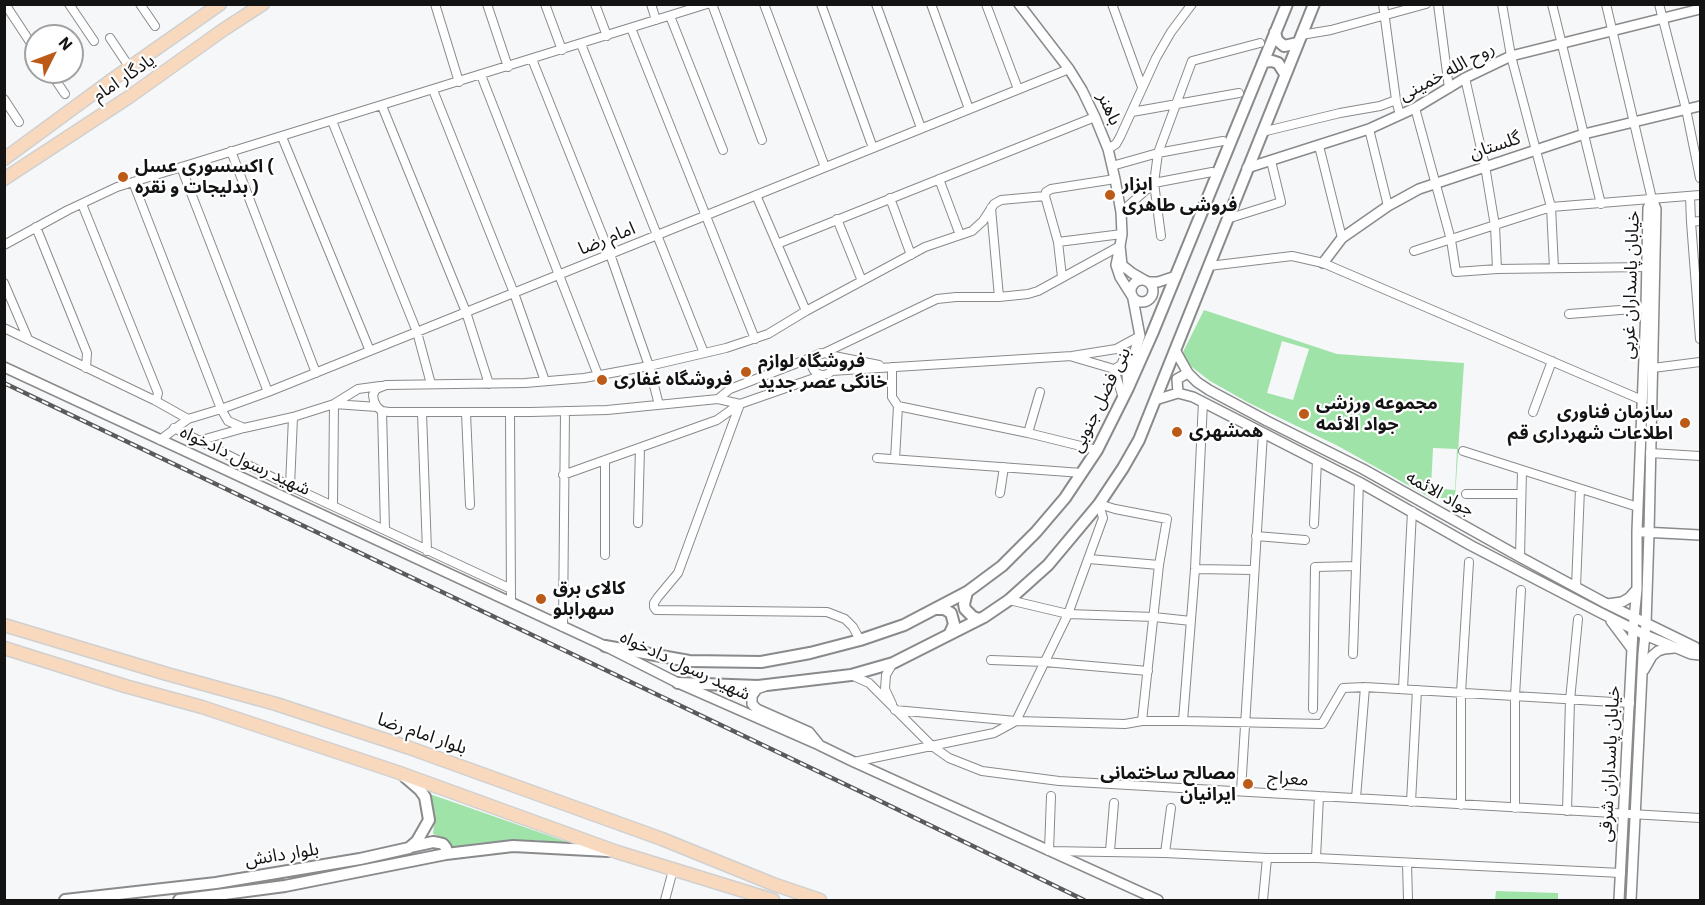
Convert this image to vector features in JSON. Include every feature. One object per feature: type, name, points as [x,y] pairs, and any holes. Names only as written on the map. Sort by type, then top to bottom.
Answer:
[{"type":"main road","name":"یادگار امام","points":[[4,180],[263,4]]},
{"type":"main road","name":"بنی فضل جنوبی","points":[[605,646],[689,661],[760,662],[810,653],[860,640],[904,625],[967,592],[1002,566],[1036,532],[1065,498],[1098,450],[1126,393],[1176,276],[1287,4]]},
{"type":"main road","points":[[678,682],[770,685],[851,675],[893,663],[979,619],[1009,600],[1048,565],[1099,504],[1139,440],[1314,4]]},
{"type":"main road","name":"یادگار امام","points":[[4,159],[217,7]]},
{"type":"main road","points":[[217,7],[204,20],[202,28],[207,34],[223,30]]},
{"type":"main road","points":[[1275,32],[1277,40],[1284,46],[1299,39]]},
{"type":"main road","points":[[171,40],[182,38],[189,40],[192,47],[189,56]]},
{"type":"main road","points":[[1263,62],[1278,63],[1285,74]]},
{"type":"main road","points":[[967,592],[964,604],[966,609],[973,617],[979,619]]},
{"type":"main road","points":[[937,609],[944,609],[951,613],[954,624],[950,633]]},
{"type":"main road","name":"بلوار امام رضا","points":[[4,625],[186,680],[276,704],[407,747],[662,839],[773,884],[820,900]]},
{"type":"main road","points":[[4,648],[145,692],[202,707],[397,772],[617,852],[773,900]]},
{"type":"main road","points":[[131,664],[150,675],[155,684],[152,690],[145,692]]},
{"type":"main road","points":[[186,680],[178,681],[174,686],[174,693],[202,707]]},
{"type":"main road","points":[[397,772],[420,790],[425,797],[429,820],[417,841],[409,848]]},
{"type":"main road","name":"بلوار دانش","points":[[65,900],[216,883],[360,859],[439,843],[446,848],[446,854]]},
{"type":"main road","name":"بلوار دانش","points":[[178,900],[285,886],[446,854],[513,846],[617,852]]},
{"type":"street","points":[[5,4],[24,33]]},
{"type":"street","points":[[69,4],[94,41]]},
{"type":"street","points":[[140,4],[155,26]]},
{"type":"street","points":[[435,4],[459,82]]},
{"type":"street","points":[[487,4],[508,67]]},
{"type":"street","points":[[545,4],[562,50]]},
{"type":"street","points":[[595,4],[607,36]]},
{"type":"street","points":[[651,4],[656,20]]},
{"type":"street","points":[[4,245],[117,187],[709,4],[762,140]]},
{"type":"street","points":[[764,4],[825,167]]},
{"type":"street","points":[[821,4],[873,148]]},
{"type":"street","points":[[876,4],[921,128]]},
{"type":"street","points":[[931,4],[969,109]]},
{"type":"street","points":[[986,4],[1018,89]]},
{"type":"street","points":[[1112,4],[1142,87]]},
{"type":"street","points":[[1108,149],[1116,144],[1156,58],[1171,32],[1192,4]]},
{"type":"street","points":[[1383,4],[1400,115]]},
{"type":"street","points":[[1299,39],[1426,4]]},
{"type":"street","points":[[1438,4],[1449,88]]},
{"type":"street","points":[[1502,4],[1511,56],[1551,207],[1554,268]]},
{"type":"street","points":[[1552,4],[1601,204]]},
{"type":"street","points":[[1606,4],[1652,199]]},
{"type":"street","points":[[1659,4],[1701,178]]},
{"type":"street","name":"باهنر","points":[[1023,5],[1082,90],[1108,149],[1121,212],[1122,234],[1116,265],[1120,277],[1133,298],[1140,336],[1127,374],[1126,393]]},
{"type":"street","name":"روح الله خمینی","points":[[1247,168],[1369,129],[1415,108],[1465,78],[1511,56],[1701,9]]},
{"type":"street","points":[[670,16],[723,150]]},
{"type":"street","points":[[631,28],[754,339]]},
{"type":"street","points":[[110,38],[130,68]]},
{"type":"street","points":[[1161,236],[1154,183],[1158,153],[1192,61],[1260,43]]},
{"type":"street","points":[[581,44],[704,353]]},
{"type":"street","points":[[532,59],[610,254],[649,366],[659,405]]},
{"type":"street","name":"امام رضا","points":[[160,440],[188,419],[316,373],[1069,69]]},
{"type":"street","points":[[481,75],[598,375]]},
{"type":"street","points":[[1465,78],[1485,166],[1495,226],[1497,269]]},
{"type":"street","points":[[58,84],[65,94]]},
{"type":"street","points":[[433,90],[514,293],[544,381]]},
{"type":"street","points":[[1132,112],[1239,93]]},
{"type":"street","points":[[4,99],[19,122]]},
{"type":"street","points":[[1262,132],[1380,106],[1396,100]]},
{"type":"street","points":[[382,106],[466,312],[489,384]]},
{"type":"street","name":"گلستان","points":[[1323,263],[1342,238],[1388,206],[1419,189],[1584,134],[1701,106]]},
{"type":"street","points":[[1415,108],[1451,240],[1456,272],[1497,269],[1647,267]]},
{"type":"street","points":[[777,244],[1095,117]]},
{"type":"street","points":[[332,121],[417,332],[431,384]]},
{"type":"street","points":[[1369,129],[1388,206]]},
{"type":"street","points":[[282,137],[370,351]]},
{"type":"street","points":[[1112,166],[1158,153],[1223,141]]},
{"type":"street","points":[[1319,146],[1342,238]]},
{"type":"street","points":[[231,151],[316,373]]},
{"type":"street","points":[[1227,219],[1281,202],[1272,160]]},
{"type":"street","points":[[181,167],[268,392]]},
{"type":"street","points":[[1121,212],[1154,183],[1212,172]]},
{"type":"street","points":[[939,179],[960,235]]},
{"type":"street","points":[[1062,277],[1058,242],[1045,196],[1046,192],[1052,189],[1115,179]]},
{"type":"street","points":[[133,182],[221,409],[228,421],[244,428]]},
{"type":"street","points":[[756,195],[806,311]]},
{"type":"street","points":[[1414,251],[1551,207],[1701,195]]},
{"type":"street","points":[[198,441],[334,404],[358,389],[386,385],[489,384],[584,378],[649,366],[754,339],[768,334],[925,247],[972,231],[983,221],[994,204],[1001,200],[1045,196]]},
{"type":"street","points":[[1690,196],[1701,339]]},
{"type":"street","points":[[890,198],[911,255]]},
{"type":"street","name":"خیابان پاسداران غربی","points":[[1634,624],[1637,589],[1648,208],[1652,199]]},
{"type":"street","name":"خیابان پاسداران غربی","points":[[1645,635],[1656,209],[1652,199]]},
{"type":"street","points":[[82,204],[158,393],[156,401]]},
{"type":"street","points":[[991,208],[999,297]]},
{"type":"street","points":[[837,219],[862,280]]},
{"type":"street","points":[[1691,222],[1701,221]]},
{"type":"street","points":[[36,227],[87,353],[86,368]]},
{"type":"street","points":[[1058,242],[1122,234]]},
{"type":"street","points":[[823,375],[818,374],[812,366],[813,359],[937,299],[1028,294],[1038,291],[1120,246],[1122,265],[1147,281],[1154,289],[1149,300],[1141,302],[1133,298],[1131,288],[1136,281],[1147,281],[1158,282],[1176,276]]},
{"type":"street","points":[[1209,266],[1292,256],[1323,263],[1642,400]]},
{"type":"street","points":[[4,284],[28,339]]},
{"type":"street","points":[[1569,314],[1646,308]]},
{"type":"street","points":[[4,328],[156,401],[188,419]]},
{"type":"street","points":[[563,475],[717,420],[740,404],[831,372],[1072,356],[1116,349],[1140,336]]},
{"type":"street","points":[[1114,369],[1121,365],[1124,358],[1121,350],[1116,349]]},
{"type":"street","name":"جواد الائمه","points":[[1174,350],[1188,373],[1209,390],[1364,469],[1520,558],[1576,587],[1606,604],[1645,635],[1691,654],[1701,654]]},
{"type":"street","points":[[823,354],[834,364],[831,372]]},
{"type":"street","points":[[718,399],[730,388],[823,354],[892,367]]},
{"type":"street","points":[[1072,356],[1114,369],[1126,393]]},
{"type":"street","points":[[1533,412],[1552,361]]},
{"type":"street","points":[[1653,368],[1701,362]]},
{"type":"street","name":"شهید رسول دادخواه","points":[[4,367],[678,682],[1158,900]]},
{"type":"street","points":[[892,367],[892,397],[898,406],[895,459]]},
{"type":"street","points":[[1155,400],[1178,393],[1177,379],[1188,373]]},
{"type":"street","points":[[385,530],[379,409],[373,395],[376,389],[386,385]]},
{"type":"street","points":[[1028,433],[1040,392]]},
{"type":"street","name":"جواد الائمه","points":[[1178,393],[1203,402],[1317,460],[1470,545],[1608,616],[1634,624],[1646,624],[1695,647],[1701,654]]},
{"type":"street","points":[[334,404],[422,413],[466,413],[607,410],[718,399],[740,404]]},
{"type":"street","points":[[1183,721],[1195,568],[1203,402]]},
{"type":"street","points":[[333,506],[334,404]]},
{"type":"street","points":[[740,404],[678,573],[654,603],[656,610],[826,612],[845,619],[853,627],[860,640]]},
{"type":"street","points":[[898,406],[1098,450]]},
{"type":"street","points":[[563,627],[565,411]]},
{"type":"street","points":[[510,412],[511,603]]},
{"type":"street","points":[[422,413],[428,551]]},
{"type":"street","points":[[466,413],[470,505]]},
{"type":"street","points":[[290,486],[293,417]]},
{"type":"street","points":[[174,428],[290,486],[511,589]]},
{"type":"street","points":[[1241,791],[1263,433]]},
{"type":"street","points":[[638,523],[640,448]]},
{"type":"street","points":[[1463,451],[1638,507]]},
{"type":"street","points":[[1650,453],[1701,456]]},
{"type":"street","points":[[877,458],[1082,473]]},
{"type":"street","points":[[605,460],[605,555]]},
{"type":"street","points":[[1314,524],[1317,460]]},
{"type":"street","points":[[1000,493],[1004,467]]},
{"type":"street","points":[[1520,558],[1522,470]]},
{"type":"street","points":[[1353,654],[1359,482]]},
{"type":"street","points":[[1576,587],[1580,489]]},
{"type":"street","points":[[1466,494],[1521,494]]},
{"type":"street","points":[[1099,504],[1115,510],[1167,519],[1159,565],[1142,721]]},
{"type":"street","points":[[854,762],[994,733],[1016,722],[1068,614],[1089,559],[1103,518],[1099,504]]},
{"type":"street","points":[[1403,689],[1412,511]]},
{"type":"street","points":[[1637,531],[1701,536]]},
{"type":"street","points":[[1257,536],[1305,540]]},
{"type":"street","points":[[1089,559],[1159,565]]},
{"type":"street","points":[[1461,805],[1461,693],[1469,562]]},
{"type":"street","points":[[1313,709],[1315,567],[1356,566]]},
{"type":"street","points":[[1195,568],[1254,570]]},
{"type":"street","points":[[1606,604],[1622,603],[1637,589]]},
{"type":"street","points":[[1515,808],[1515,696],[1521,590]]},
{"type":"street","points":[[1009,600],[1068,614],[1154,617],[1191,621]]},
{"type":"street","points":[[1608,616],[1632,649]]},
{"type":"street","points":[[1567,811],[1570,700],[1578,619]]},
{"type":"street","name":"خیابان پاسداران شرقی","points":[[1619,900],[1634,624]]},
{"type":"street","name":"خیابان پاسداران شرقی","points":[[1631,900],[1645,635]]},
{"type":"street","points":[[1642,678],[1652,656],[1664,649],[1678,648]]},
{"type":"street","points":[[991,660],[1148,671]]},
{"type":"street","name":"معراج","points":[[893,663],[886,675],[885,689],[896,710]]},
{"type":"street","name":"معراج","points":[[851,675],[869,684],[932,746],[950,758],[982,771],[1059,782],[1701,818]]},
{"type":"street","points":[[770,685],[758,689],[752,696],[752,704],[757,709],[809,732],[819,745]]},
{"type":"street","points":[[1356,798],[1365,687]]},
{"type":"street","points":[[896,710],[1016,722],[1125,724],[1142,721],[1183,721],[1322,724],[1343,688],[1365,687],[1630,703]]},
{"type":"street","points":[[1411,802],[1417,690]]},
{"type":"street","points":[[1051,796],[1049,851],[1316,858],[1621,873]]},
{"type":"street","points":[[1316,858],[1319,796]]},
{"type":"street","points":[[1110,851],[1114,803]]},
{"type":"street","points":[[1165,853],[1171,808]]},
{"type":"street","points":[[1263,900],[1267,858]]},
{"type":"street","points":[[1407,863],[1408,900]]},
{"type":"street","points":[[665,900],[673,870]]},
{"type":"green space","points":[[1204,310],[1337,354],[1464,363],[1455,498],[1431,498],[1338,446],[1249,403],[1210,381],[1188,364],[1182,354]],"holes":[[[1282,341],[1309,349],[1293,400],[1267,393]],[[1433,448],[1457,449],[1455,490],[1431,488]]]},
{"type":"green space","points":[[430,794],[573,844],[533,840],[504,841],[479,843],[453,849],[448,839],[433,834],[435,817]]},
{"type":"green space","points":[[1496,891],[1558,893],[1558,900],[1495,900]]},
{"type":"railway","points":[[4,383],[1084,900]]},
{"type":"place","name":"اکسسوری عسل ( بدلیجات و نقره )","points":[[123,177]]},
{"type":"place","name":"ابزار فروشی طاهری","points":[[1110,195]]},
{"type":"place","name":"فروشگاه لوازم خانگی عصر جدید","points":[[746,372]]},
{"type":"place","name":"فروشگاه غفاری","points":[[602,380]]},
{"type":"place","name":"مجموعه ورزشی جواد الائمه","points":[[1304,414]]},
{"type":"place","name":"سازمان فناوری اطلاعات شهرداری قم","points":[[1685,423]]},
{"type":"place","name":"همشهری","points":[[1177,432]]},
{"type":"place","name":"کالای برق سهرابلو","points":[[541,599]]},
{"type":"place","name":"مصالح ساختمانی ایرانیان","points":[[1248,784]]}]
